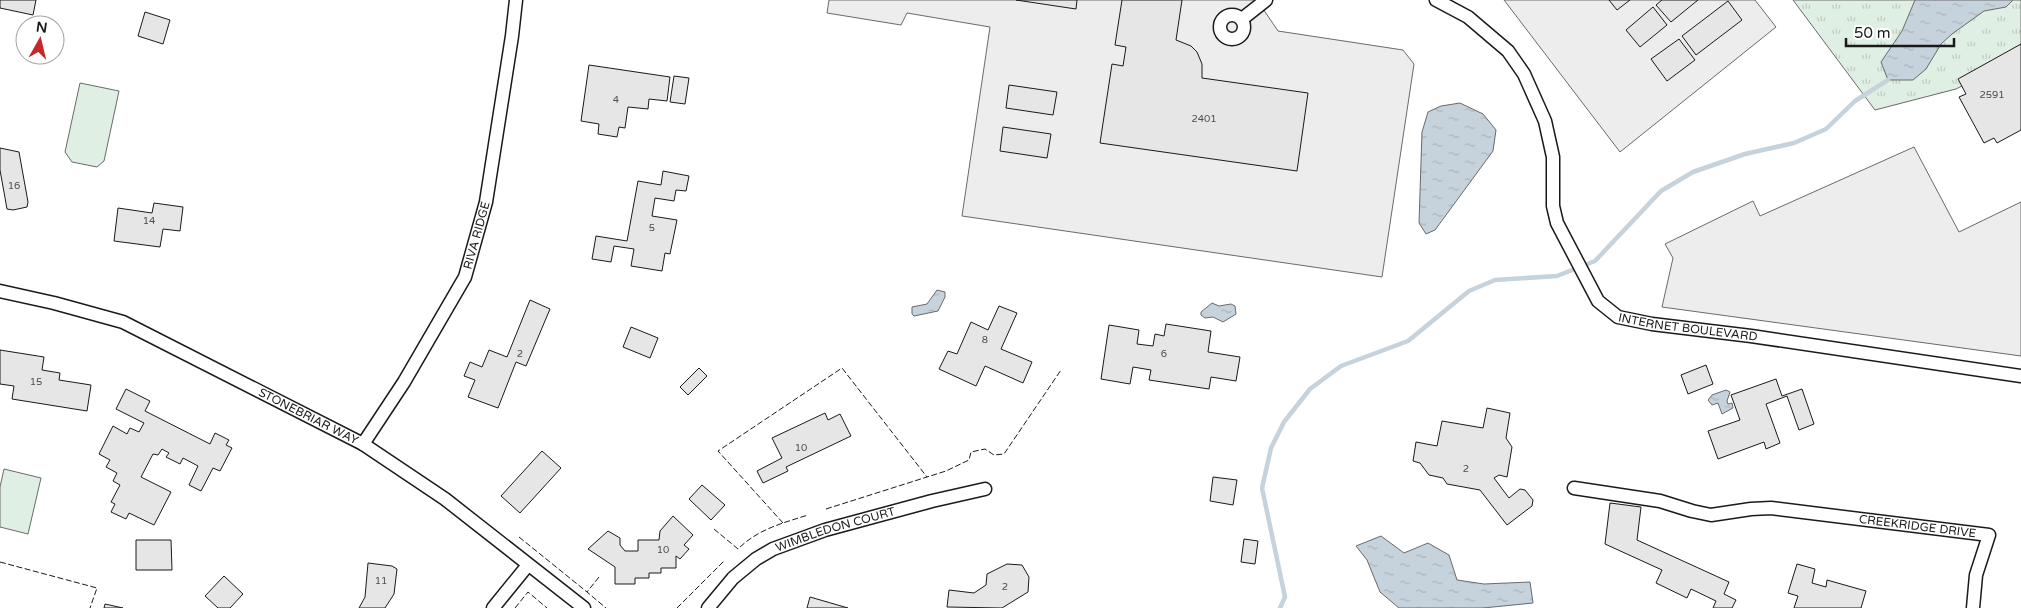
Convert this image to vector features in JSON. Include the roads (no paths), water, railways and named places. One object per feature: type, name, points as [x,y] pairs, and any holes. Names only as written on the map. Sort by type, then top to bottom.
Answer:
[{"type":"street","name":"RIVA RIDGE","points":[[363,444],[404,382],[465,277],[486,202],[516,0]]},
{"type":"street","points":[[1242,19],[1266,0]]},
{"type":"street","name":"INTERNET BOULEVARD","points":[[1436,0],[1468,17],[1508,51],[1524,74],[1545,122],[1553,157],[1553,206],[1557,223],[1598,301],[1618,317],[1652,324],[1751,336],[2021,376]]},
{"type":"street","name":"STONEBRIAR WAY","points":[[0,291],[54,303],[123,322],[363,444],[445,499],[584,608]]},
{"type":"street","name":"CREEKRIDGE DRIVE","points":[[1574,488],[1660,501],[1711,515],[1771,508],[1989,535],[1976,575],[1973,608]]},
{"type":"street","name":"WIMBLEDON COURT","points":[[708,608],[733,578],[773,548],[826,530],[932,501],[985,490]]},
{"type":"street","points":[[493,608],[528,565]]},
{"type":"water","points":[[1915,0],[2013,0],[2006,7],[1984,11],[1952,34],[1941,44],[1926,69],[1913,80],[1888,80],[1881,62],[1902,31]]},
{"type":"water","points":[[1460,103],[1483,114],[1496,130],[1493,151],[1435,230],[1426,234],[1419,223],[1422,132],[1428,112],[1441,106]]},
{"type":"water","points":[[937,290],[945,292],[945,297],[938,311],[914,316],[912,314],[912,307],[927,304]]},
{"type":"water","points":[[1212,303],[1219,306],[1231,304],[1235,306],[1236,314],[1223,322],[1213,317],[1205,318],[1201,315],[1201,312]]},
{"type":"water","points":[[1726,390],[1730,392],[1728,404],[1732,403],[1733,408],[1722,414],[1718,403],[1712,405],[1708,400],[1712,395]]},
{"type":"water","points":[[1381,536],[1404,553],[1428,543],[1449,555],[1457,580],[1484,584],[1530,582],[1533,603],[1483,608],[1399,608],[1380,592],[1367,560],[1356,546]]},
{"type":"waterway","points":[[1280,608],[1285,597],[1262,488],[1271,448],[1284,422],[1310,389],[1341,366],[1408,341],[1469,291],[1495,280],[1557,276],[1595,261],[1661,191],[1693,172],[1745,154],[1794,143],[1826,129],[1855,101],[1888,80]]}]
